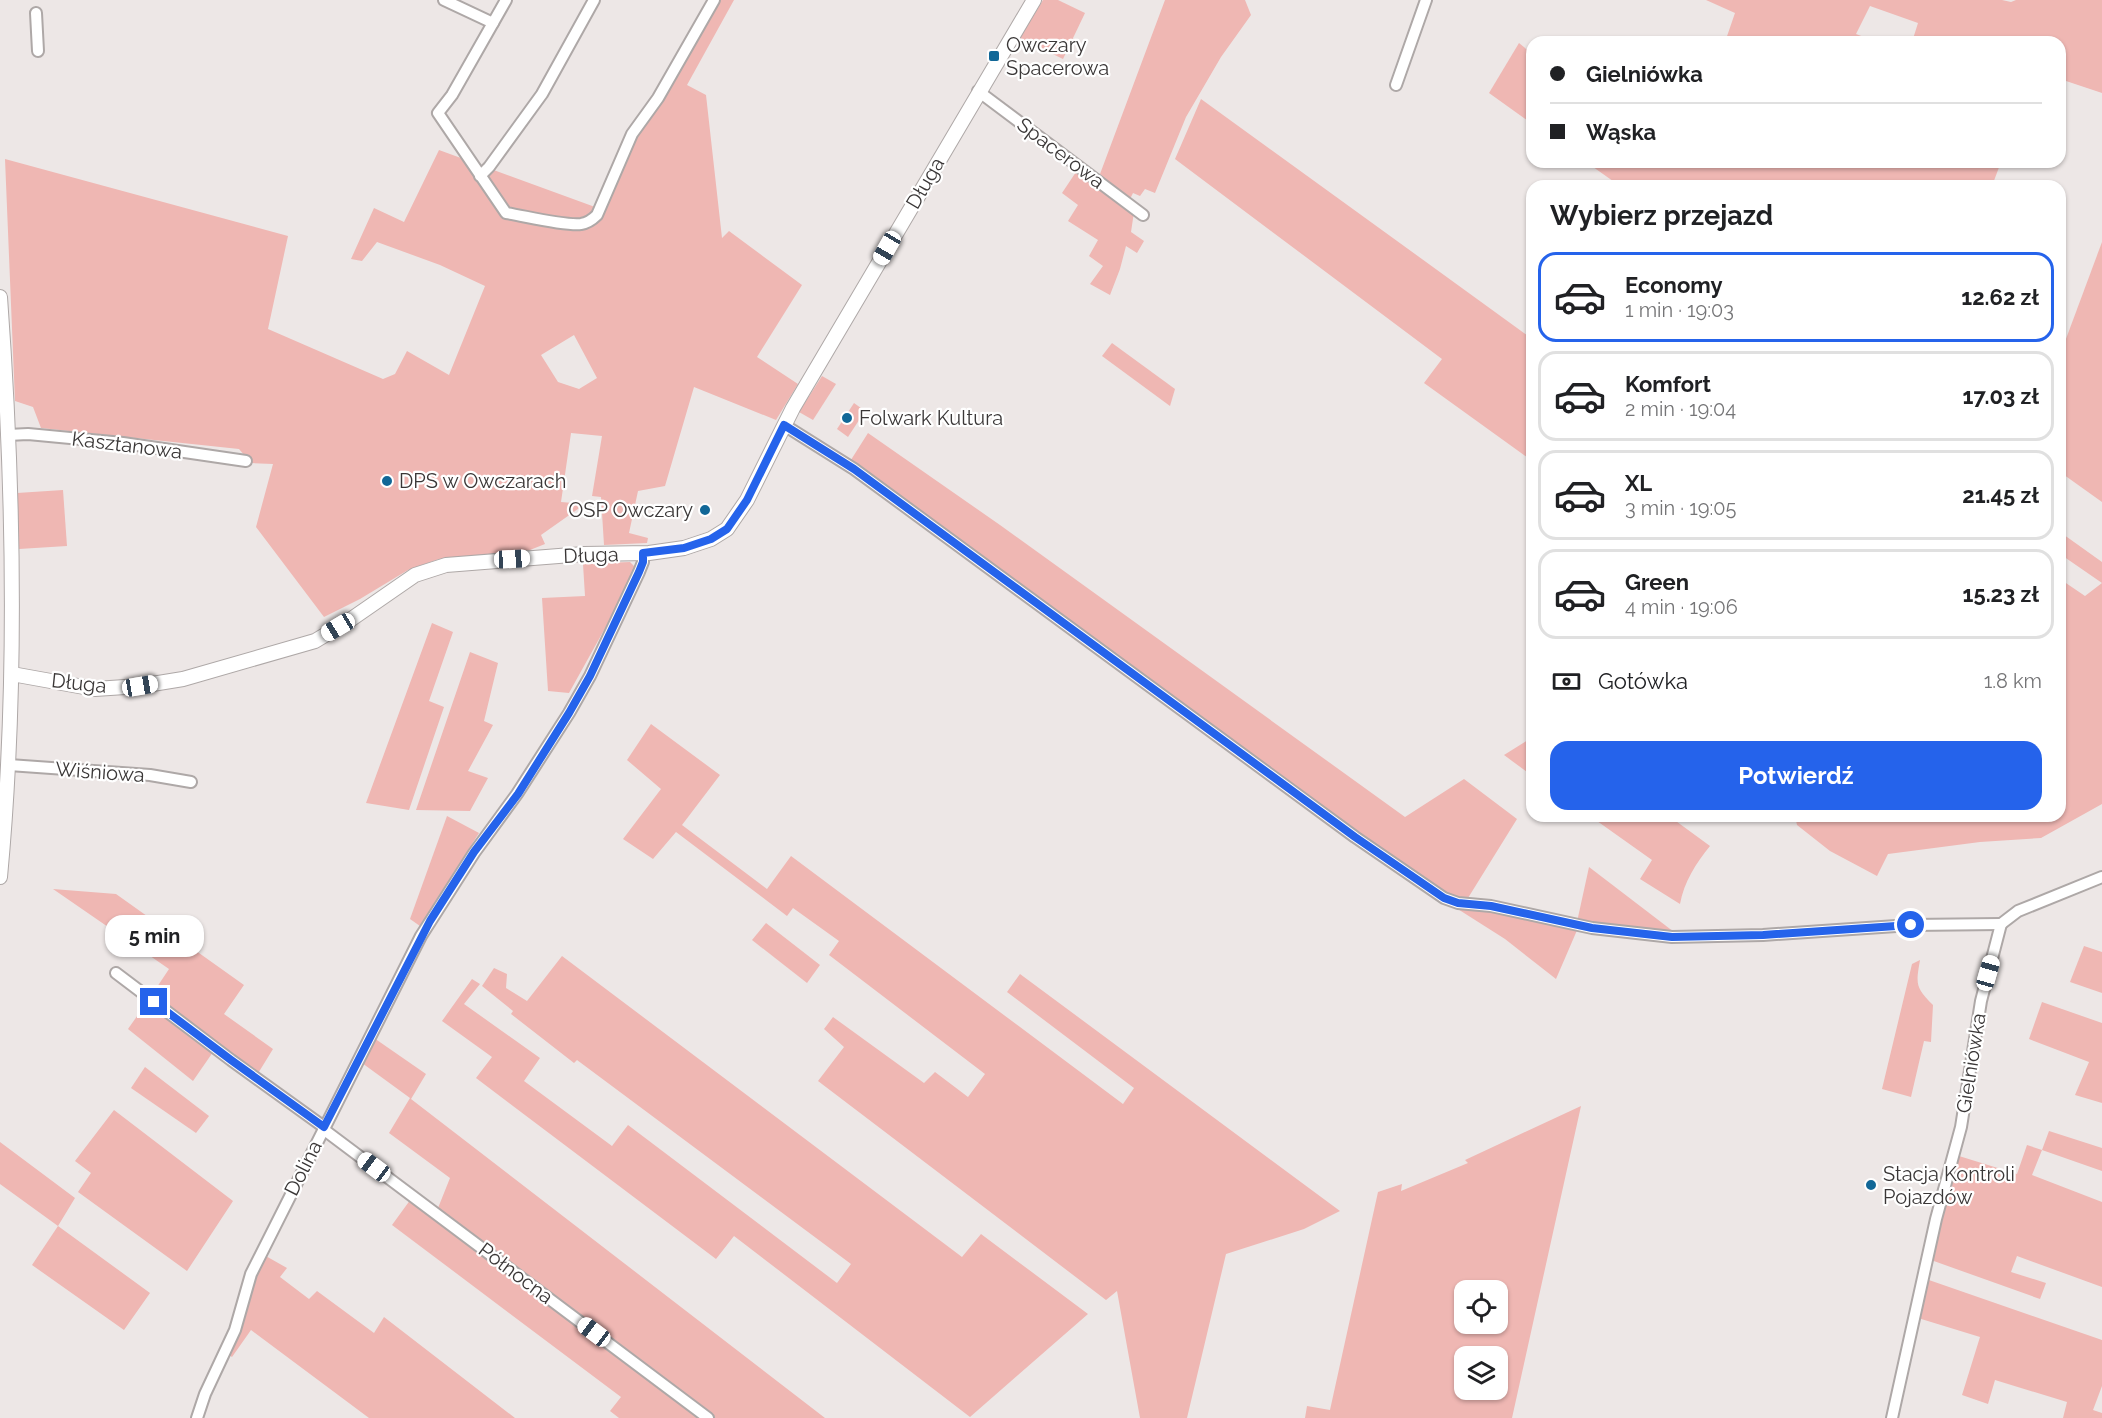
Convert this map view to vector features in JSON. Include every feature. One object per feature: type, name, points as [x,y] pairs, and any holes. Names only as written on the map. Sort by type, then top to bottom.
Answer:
[{"type":"street","points":[[444,0],[493,23]]},
{"type":"street","points":[[506,0],[452,95],[438,112],[506,213],[570,224],[582,224],[597,215],[632,134],[658,98],[714,0]]},
{"type":"street","points":[[480,176],[542,94],[594,0]]},
{"type":"street","name":"Długa","points":[[12,674],[95,689],[140,686],[183,679],[315,641],[415,575],[446,565],[584,554],[643,553],[684,548],[711,539],[727,529],[747,500],[784,425],[1034,0]]},
{"type":"street","points":[[1396,85],[1426,0]]},
{"type":"street","points":[[36,13],[38,51]]},
{"type":"street","name":"Spacerowa","points":[[978,92],[1143,215]]},
{"type":"street","points":[[0,297],[8,435],[12,674],[9,765],[0,877]]},
{"type":"street","points":[[784,425],[854,469],[1355,837],[1444,898],[1458,903],[1491,906],[1592,928],[1672,937],[1763,935],[1911,925],[2001,924],[2018,911],[2102,877]]},
{"type":"street","name":"Kasztanowa","points":[[8,435],[28,434],[123,443],[246,461]]},
{"type":"street","name":"Dolina","points":[[197,1418],[205,1394],[235,1330],[250,1274],[323,1128],[430,921],[474,852],[518,794],[590,676],[639,572],[643,562],[643,553]]},
{"type":"street","name":"Wiśniowa","points":[[9,765],[150,775],[191,782]]},
{"type":"street","name":"Gielniówka","points":[[1892,1418],[1936,1219],[1960,1126],[1981,1001],[2001,924]]},
{"type":"street","name":"Północna","points":[[116,973],[708,1418]]},
{"type":"shaded area","points":[[714,0],[734,0],[687,85],[706,95],[722,238],[729,231],[802,285],[757,357],[798,384],[776,420],[694,387],[665,486],[638,491],[629,533],[648,538],[647,543],[604,545],[601,497],[592,496],[602,436],[571,433],[561,502],[585,504],[541,535],[545,544],[530,550],[439,559],[408,570],[360,599],[324,617],[256,527],[273,464],[251,463],[239,449],[41,428],[33,407],[15,401],[5,159],[288,236],[268,329],[383,379],[395,374],[407,351],[449,375],[485,286],[440,265],[377,242],[362,261],[351,259],[374,208],[404,222],[439,150],[595,207]],"holes":[[[574,335],[597,378],[579,389],[558,382],[541,355]]]},
{"type":"shaded area","points":[[1043,0],[1058,0],[1085,13],[1063,59],[1020,38]]},
{"type":"shaded area","points":[[1165,0],[1245,0],[1251,15],[1221,57],[1186,117],[1155,193],[1145,189],[1140,196],[1133,193],[1129,201],[1100,174]]},
{"type":"shaded area","points":[[1706,0],[2002,0],[2011,2],[2016,0],[2102,0],[2102,93],[2066,81],[2066,36],[1914,36],[1918,23],[1870,6],[1856,34],[1861,36],[1727,36],[1735,13]]},
{"type":"shaded area","points":[[1519,43],[1526,49],[1526,119],[1489,93]]},
{"type":"shaded area","points":[[1201,99],[1526,334],[1526,456],[1424,383],[1442,359],[1175,159]]},
{"type":"shaded area","points":[[1594,168],[1999,168],[1994,180],[1612,180]]},
{"type":"shaded area","points":[[1078,169],[1134,212],[1131,232],[1144,241],[1137,253],[1126,246],[1110,295],[1090,284],[1103,266],[1089,256],[1098,240],[1068,221],[1078,205],[1062,193]]},
{"type":"shaded area","points":[[2102,242],[2102,502],[2066,476],[2066,339]]},
{"type":"shaded area","points":[[1112,343],[1175,389],[1170,406],[1102,356]]},
{"type":"shaded area","points":[[822,376],[836,384],[813,420],[799,412]]},
{"type":"shaded area","points":[[854,403],[865,411],[848,437],[837,429]]},
{"type":"shaded area","points":[[868,433],[1000,525],[1405,817],[1464,779],[1517,819],[1468,898],[1448,895],[1366,841],[849,463]]},
{"type":"shaded area","points":[[63,490],[67,546],[19,549],[17,493]]},
{"type":"shaded area","points":[[2066,536],[2102,562],[2102,583],[2066,558]]},
{"type":"shaded area","points":[[630,562],[636,568],[569,693],[548,691],[542,598],[585,596],[583,564]]},
{"type":"shaded area","points":[[2066,583],[2085,596],[2102,583],[2102,804],[2041,838],[1980,842],[1888,854],[1877,876],[1830,851],[1797,825],[1796,822],[2066,822]]},
{"type":"shaded area","points":[[432,623],[453,632],[429,701],[444,707],[409,810],[366,803]]},
{"type":"shaded area","points":[[470,652],[498,663],[484,721],[493,725],[468,771],[488,778],[470,811],[416,810]]},
{"type":"shaded area","points":[[651,724],[720,775],[682,825],[767,889],[791,856],[1123,1104],[1134,1088],[1007,992],[1020,974],[1340,1211],[1304,1229],[1226,1254],[1187,1418],[1140,1418],[1117,1291],[1106,1300],[818,1081],[844,1047],[824,1029],[833,1017],[924,1083],[935,1072],[968,1097],[985,1074],[829,955],[839,941],[793,908],[787,916],[676,832],[653,859],[623,839],[661,789],[627,760]]},
{"type":"shaded area","points":[[1526,741],[1526,771],[1504,755]]},
{"type":"shaded area","points":[[447,816],[479,833],[420,926],[410,919]]},
{"type":"shaded area","points":[[1598,822],[1677,822],[1710,846],[1691,873],[1680,904],[1640,879],[1652,860]]},
{"type":"shaded area","points":[[1589,867],[1674,932],[1577,922]]},
{"type":"shaded area","points":[[53,889],[116,894],[244,985],[224,1014],[273,1049],[257,1075],[151,996],[169,969]]},
{"type":"shaded area","points":[[1453,906],[1477,908],[1578,928],[1556,979],[1505,939]]},
{"type":"shaded area","points":[[766,923],[820,965],[807,983],[752,940]]},
{"type":"shaded area","points":[[2084,946],[2102,952],[2102,993],[2070,982]]},
{"type":"shaded area","points":[[562,956],[962,1257],[981,1234],[1088,1314],[970,1417],[734,1236],[716,1259],[476,1078],[492,1057],[442,1021],[472,979],[480,984],[464,1004],[540,1058],[524,1081],[612,1146],[628,1125],[837,1283],[851,1264],[577,1060],[574,1063],[511,1014],[513,1011],[482,986],[494,968],[507,974],[506,988],[527,1001]]},
{"type":"shaded area","points":[[1920,960],[1918,985],[1933,1005],[1931,1042],[1924,1041],[1911,1097],[1882,1089],[1912,964]]},
{"type":"shaded area","points":[[147,1002],[213,1052],[193,1081],[128,1029]]},
{"type":"shaded area","points":[[2042,1002],[2102,1023],[2102,1103],[2075,1095],[2089,1062],[2029,1039]]},
{"type":"shaded area","points":[[374,1038],[426,1074],[411,1099],[825,1418],[619,1418],[610,1411],[621,1397],[392,1225],[416,1192],[438,1208],[450,1178],[389,1133],[410,1098],[362,1063]]},
{"type":"shaded area","points":[[145,1067],[209,1116],[196,1133],[131,1088]]},
{"type":"shaded area","points":[[1581,1106],[1512,1418],[1305,1418],[1307,1406],[1330,1410],[1378,1192],[1402,1184],[1401,1191],[1468,1163],[1465,1160]]},
{"type":"shaded area","points":[[114,1110],[233,1201],[187,1271],[78,1192],[91,1173],[75,1161]]},
{"type":"shaded area","points":[[2049,1131],[2102,1148],[2102,1171],[2042,1150]]},
{"type":"shaded area","points":[[0,1142],[75,1198],[58,1226],[0,1184]]},
{"type":"shaded area","points":[[2027,1145],[2042,1150],[2032,1175],[2102,1202],[2102,1287],[2017,1256],[2011,1272],[2046,1283],[2040,1299],[1931,1260],[1938,1225],[1959,1156],[2017,1174]]},
{"type":"shaded area","points":[[58,1226],[150,1293],[124,1330],[32,1265]]},
{"type":"shaded area","points":[[264,1255],[287,1268],[280,1277],[309,1299],[317,1291],[374,1333],[384,1317],[515,1418],[369,1418],[251,1330],[232,1357],[228,1354],[242,1321]]},
{"type":"shaded area","points":[[1926,1279],[2102,1340],[2102,1386],[2093,1410],[2102,1413],[2102,1418],[2063,1418],[2067,1402],[1995,1380],[1988,1404],[1962,1395],[1980,1337],[1918,1318]]},
{"type":"place","name":"Owczary Spacerowa","points":[[994,56]]},
{"type":"place","name":"Folwark Kultura","points":[[847,418]]},
{"type":"place","name":"DPS w Owczarach","points":[[387,481]]},
{"type":"place","name":"OSP Owczary","points":[[705,510]]},
{"type":"place","name":"Stacja Kontroli Pojazdów","points":[[1871,1185]]},
{"type":"route","points":[[154,1002],[324,1127],[421,936],[474,852],[518,794],[590,676],[639,572],[643,562],[643,553],[684,548],[711,539],[727,529],[747,500],[784,425],[854,469],[1355,837],[1444,898],[1458,903],[1491,906],[1592,928],[1672,937],[1763,935],[1911,925]]}]
